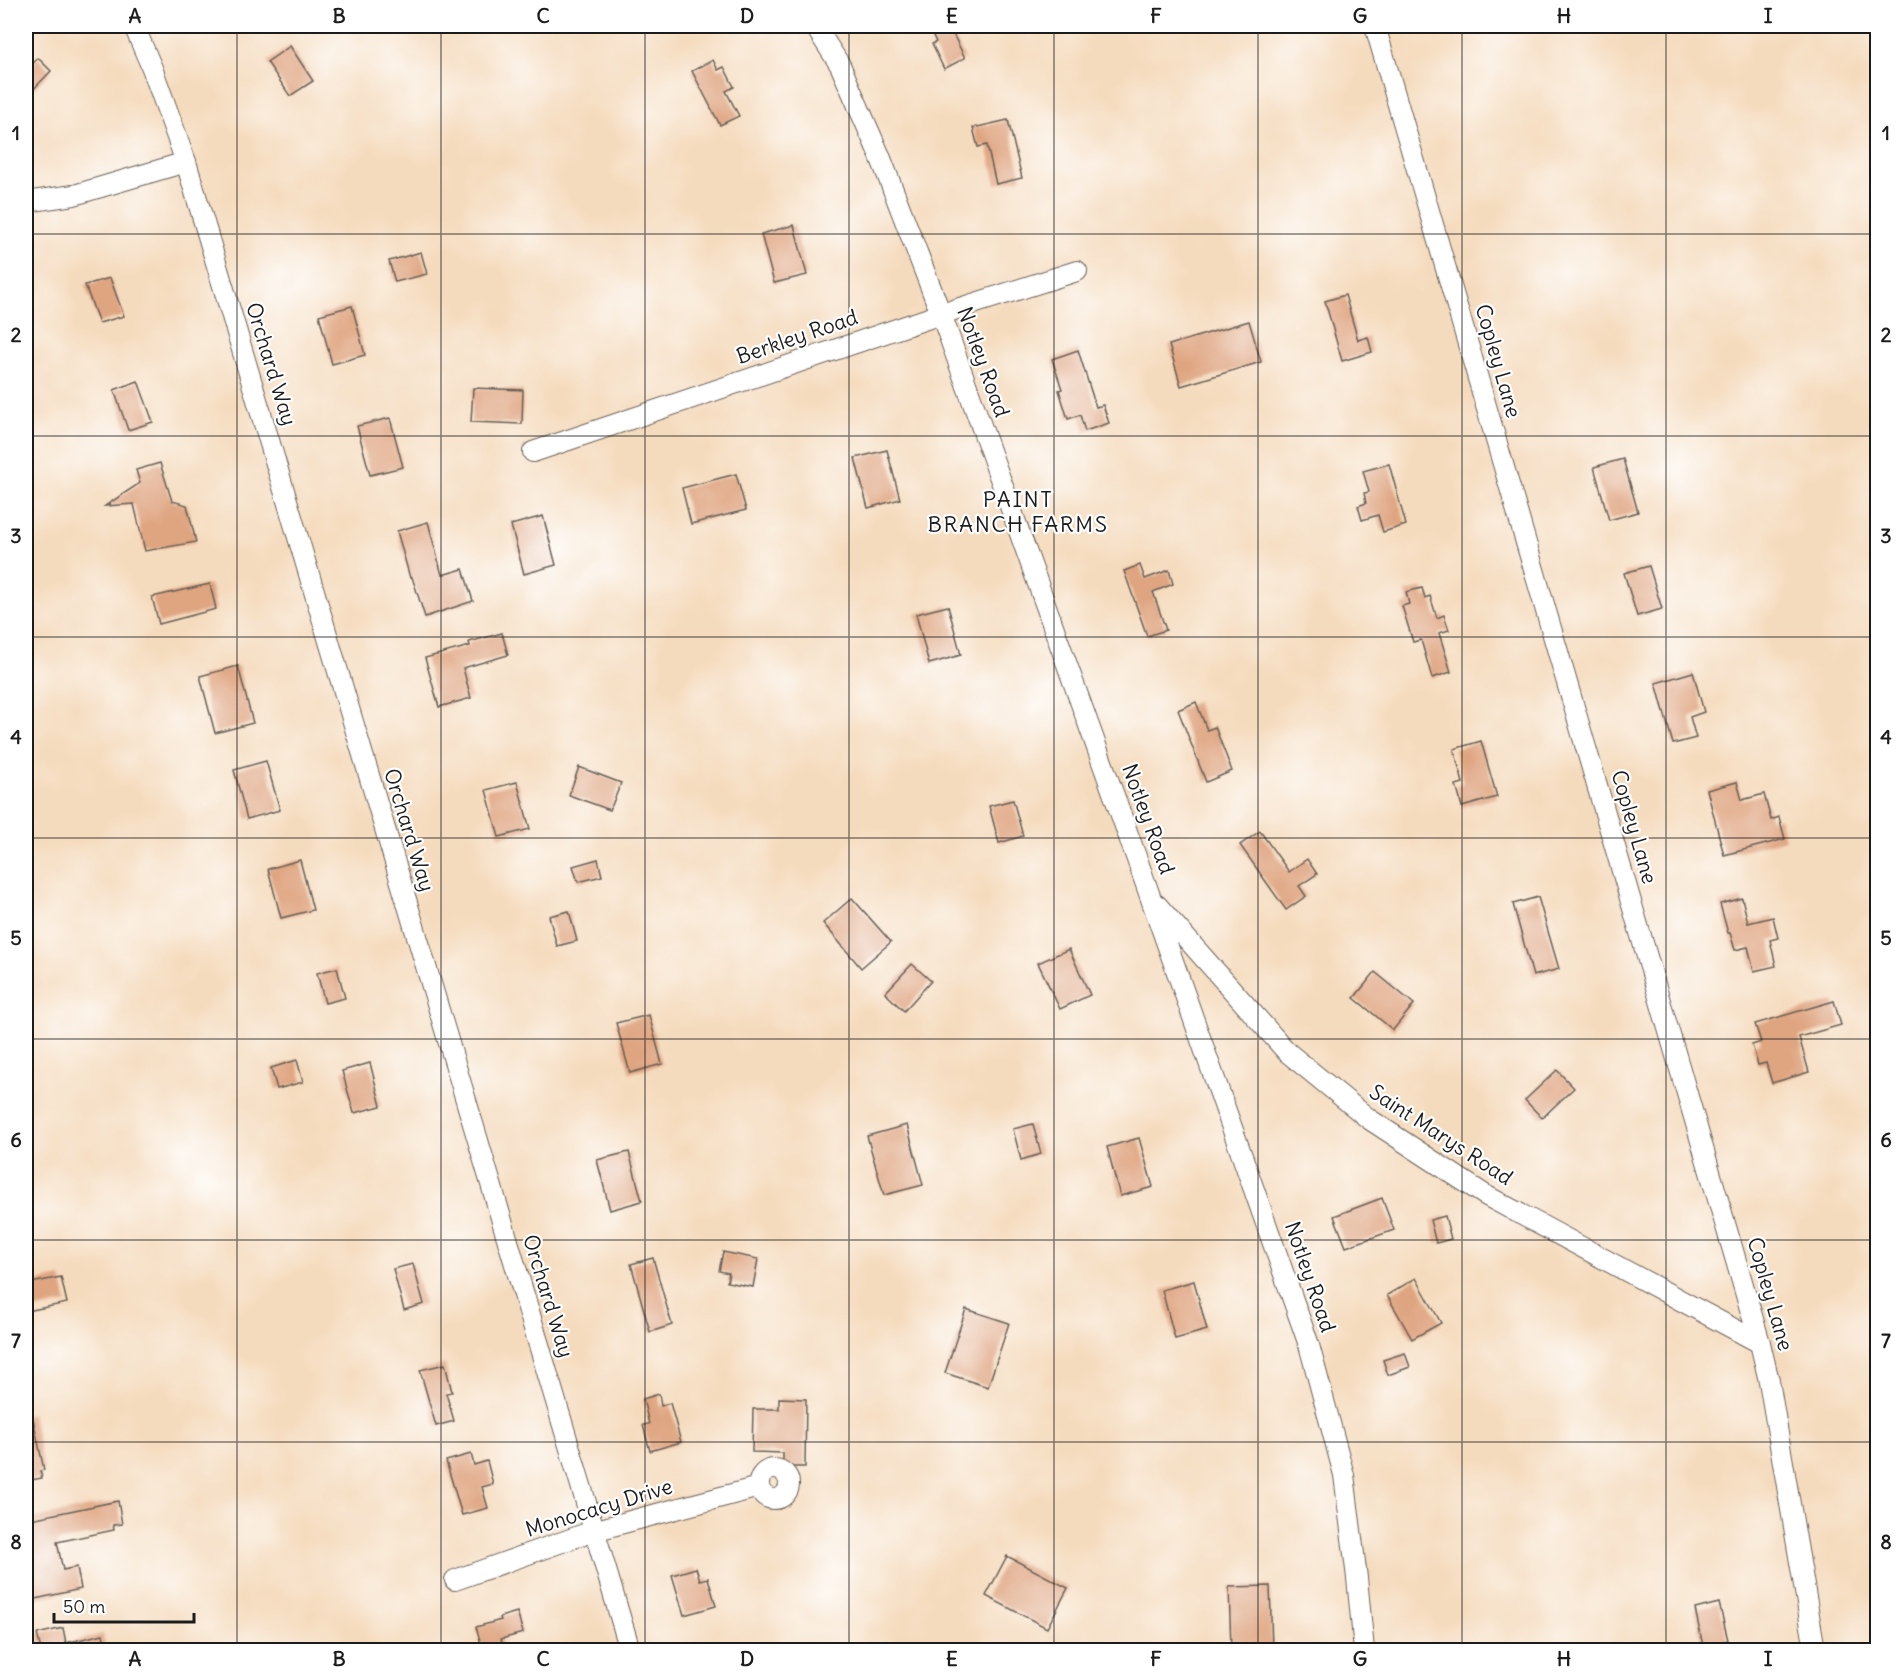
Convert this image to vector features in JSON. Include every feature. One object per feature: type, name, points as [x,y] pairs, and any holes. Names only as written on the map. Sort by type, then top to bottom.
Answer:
[{"type":"street","name":"Orchard Way","points":[[134,26],[152,68],[186,162],[630,1650]]},
{"type":"street","name":"Notley Road","points":[[815,26],[840,65],[880,156],[941,314],[1309,1345],[1344,1475],[1364,1650]]},
{"type":"street","name":"Copley Lane","points":[[1375,26],[1760,1343],[1769,1381],[1815,1650]]},
{"type":"street","points":[[26,202],[75,195],[186,162]]},
{"type":"street","name":"Berkley Road","points":[[533,452],[941,314],[1077,271]]},
{"type":"street","name":"Saint Marys Road","points":[[1150,897],[1287,1052],[1368,1119],[1485,1195],[1760,1343]]},
{"type":"street","name":"Monocacy Drive","points":[[455,1580],[593,1531],[759,1487]]},
{"type":"building","points":[[928,26],[949,26],[965,58],[944,69],[932,44],[936,42]]},
{"type":"building","points":[[290,46],[313,81],[290,96],[267,62]]},
{"type":"building","points":[[38,58],[51,71],[26,97],[26,71]]},
{"type":"building","points":[[713,60],[718,70],[724,67],[734,87],[726,91],[739,116],[720,125],[692,71]]},
{"type":"building","points":[[1008,120],[1022,178],[996,184],[987,145],[978,147],[973,128]]},
{"type":"building","points":[[794,225],[807,275],[774,283],[761,234]]},
{"type":"building","points":[[421,252],[427,274],[395,282],[389,261]]},
{"type":"building","points":[[110,278],[124,316],[99,323],[85,285]]},
{"type":"building","points":[[1345,295],[1358,340],[1368,337],[1372,352],[1342,361],[1325,301]]},
{"type":"building","points":[[352,306],[365,355],[332,364],[319,315]]},
{"type":"building","points":[[1249,321],[1261,362],[1181,386],[1169,345]]},
{"type":"building","points":[[1078,350],[1096,407],[1103,405],[1109,423],[1085,431],[1080,415],[1068,419],[1059,390],[1062,389],[1052,359]]},
{"type":"building","points":[[138,381],[153,422],[128,430],[114,390]]},
{"type":"building","points":[[473,388],[523,390],[522,424],[471,422]]},
{"type":"building","points":[[390,418],[403,467],[370,475],[357,426]]},
{"type":"building","points":[[887,450],[900,499],[868,508],[855,458]]},
{"type":"building","points":[[1623,459],[1638,512],[1609,520],[1594,467]]},
{"type":"building","points":[[160,463],[172,501],[187,505],[196,542],[145,551],[134,504],[105,506],[140,483],[136,470]]},
{"type":"building","points":[[1389,464],[1406,525],[1383,532],[1378,515],[1362,520],[1358,506],[1366,503],[1364,493],[1369,492],[1363,471]]},
{"type":"building","points":[[736,474],[746,510],[691,524],[682,488]]},
{"type":"building","points":[[543,516],[556,565],[524,574],[511,525]]},
{"type":"building","points":[[428,522],[442,575],[463,569],[473,601],[425,617],[412,577],[410,578],[397,531]]},
{"type":"building","points":[[1140,565],[1145,579],[1169,570],[1173,584],[1153,592],[1166,630],[1147,636],[1124,571]]},
{"type":"building","points":[[1649,566],[1662,609],[1637,616],[1624,573]]},
{"type":"building","points":[[210,584],[216,609],[159,624],[152,597]]},
{"type":"building","points":[[1422,588],[1425,598],[1430,596],[1437,618],[1444,615],[1449,630],[1439,633],[1451,672],[1432,678],[1421,640],[1413,642],[1402,606],[1409,604],[1406,592]]},
{"type":"building","points":[[948,606],[961,655],[929,664],[916,614]]},
{"type":"building","points":[[502,633],[508,655],[463,668],[471,698],[439,707],[425,658],[470,646],[469,642]]},
{"type":"building","points":[[238,666],[253,723],[215,733],[200,676]]},
{"type":"building","points":[[1693,672],[1704,712],[1690,717],[1696,738],[1673,744],[1656,683]]},
{"type":"building","points":[[1196,702],[1207,730],[1215,727],[1232,771],[1206,782],[1178,710]]},
{"type":"building","points":[[1481,741],[1497,797],[1462,807],[1456,785],[1463,783],[1454,749]]},
{"type":"building","points":[[266,761],[280,810],[247,819],[234,770]]},
{"type":"building","points":[[579,767],[621,783],[610,810],[569,795]]},
{"type":"building","points":[[517,782],[530,829],[499,837],[486,790]]},
{"type":"building","points":[[1737,782],[1742,800],[1764,794],[1771,820],[1779,817],[1785,839],[1724,855],[1707,790]]},
{"type":"building","points":[[1013,800],[1023,836],[999,843],[989,806]]},
{"type":"building","points":[[1260,831],[1289,872],[1307,859],[1317,874],[1299,886],[1306,896],[1286,910],[1240,845]]},
{"type":"building","points":[[598,859],[602,876],[578,882],[573,866]]},
{"type":"building","points":[[300,860],[313,910],[281,918],[268,869]]},
{"type":"building","points":[[1538,897],[1559,969],[1533,976],[1513,904]]},
{"type":"building","points":[[852,898],[891,942],[861,968],[823,923]]},
{"type":"building","points":[[1742,898],[1748,923],[1773,917],[1778,938],[1770,940],[1776,966],[1754,971],[1748,947],[1735,950],[1720,904]]},
{"type":"building","points":[[569,911],[577,941],[557,946],[549,916]]},
{"type":"building","points":[[1069,949],[1090,995],[1060,1009],[1038,963]]},
{"type":"building","points":[[912,964],[931,981],[904,1011],[885,993]]},
{"type":"building","points":[[337,968],[345,998],[325,1003],[317,973]]},
{"type":"building","points":[[1375,972],[1414,1004],[1393,1030],[1354,998]]},
{"type":"building","points":[[1834,1001],[1841,1025],[1799,1037],[1809,1072],[1772,1083],[1766,1063],[1758,1065],[1752,1045],[1761,1042],[1755,1024]]},
{"type":"building","points":[[649,1015],[662,1064],[630,1073],[616,1023]]},
{"type":"building","points":[[297,1060],[303,1082],[277,1089],[271,1068]]},
{"type":"building","points":[[370,1063],[381,1106],[354,1113],[342,1071]]},
{"type":"building","points":[[1557,1070],[1574,1088],[1542,1118],[1525,1100]]},
{"type":"building","points":[[1033,1124],[1041,1154],[1021,1160],[1013,1129]]},
{"type":"building","points":[[907,1125],[923,1185],[884,1195],[867,1136]]},
{"type":"building","points":[[1139,1138],[1153,1187],[1120,1196],[1107,1147]]},
{"type":"building","points":[[629,1152],[642,1201],[610,1210],[597,1160]]},
{"type":"building","points":[[1382,1198],[1394,1230],[1346,1247],[1334,1216]]},
{"type":"building","points":[[1445,1216],[1451,1239],[1436,1243],[1430,1220]]},
{"type":"building","points":[[723,1252],[758,1259],[753,1287],[727,1282],[729,1273],[719,1271]]},
{"type":"building","points":[[653,1258],[672,1325],[650,1332],[631,1264]]},
{"type":"building","points":[[413,1264],[424,1304],[404,1310],[393,1269]]},
{"type":"building","points":[[61,1277],[67,1303],[27,1311],[26,1284]]},
{"type":"building","points":[[1416,1278],[1441,1323],[1412,1339],[1387,1295]]},
{"type":"building","points":[[1194,1281],[1207,1330],[1175,1339],[1162,1290]]},
{"type":"building","points":[[966,1309],[1009,1323],[988,1387],[945,1373]]},
{"type":"building","points":[[1405,1353],[1410,1367],[1388,1375],[1383,1360]]},
{"type":"building","points":[[445,1364],[452,1392],[446,1393],[454,1421],[436,1426],[420,1370]]},
{"type":"building","points":[[659,1394],[661,1406],[670,1403],[681,1442],[650,1451],[643,1425],[649,1424],[643,1399]]},
{"type":"building","points":[[779,1398],[806,1399],[805,1467],[783,1467],[783,1453],[752,1452],[753,1409],[779,1409]]},
{"type":"building","points":[[32,1414],[44,1470],[40,1471],[42,1478],[26,1481],[26,1415]]},
{"type":"building","points":[[471,1454],[474,1465],[487,1461],[493,1484],[482,1487],[488,1508],[462,1515],[446,1461]]},
{"type":"building","points":[[118,1501],[122,1524],[113,1525],[114,1530],[57,1542],[63,1570],[77,1567],[81,1589],[26,1601],[26,1520]]},
{"type":"building","points":[[1007,1556],[1068,1588],[1047,1628],[986,1596]]},
{"type":"building","points":[[696,1568],[700,1580],[708,1578],[716,1606],[684,1615],[672,1575]]},
{"type":"building","points":[[1270,1586],[1272,1648],[1231,1649],[1229,1587]]},
{"type":"building","points":[[1719,1603],[1728,1640],[1703,1646],[1695,1609]]},
{"type":"building","points":[[517,1612],[523,1633],[501,1639],[504,1650],[483,1650],[476,1627],[501,1620],[500,1617]]},
{"type":"building","points":[[63,1628],[66,1643],[103,1634],[106,1650],[41,1650],[37,1634]]},
{"type":"district","name":"PAINT BRANCH FARMS","points":[[1018,512]]}]
